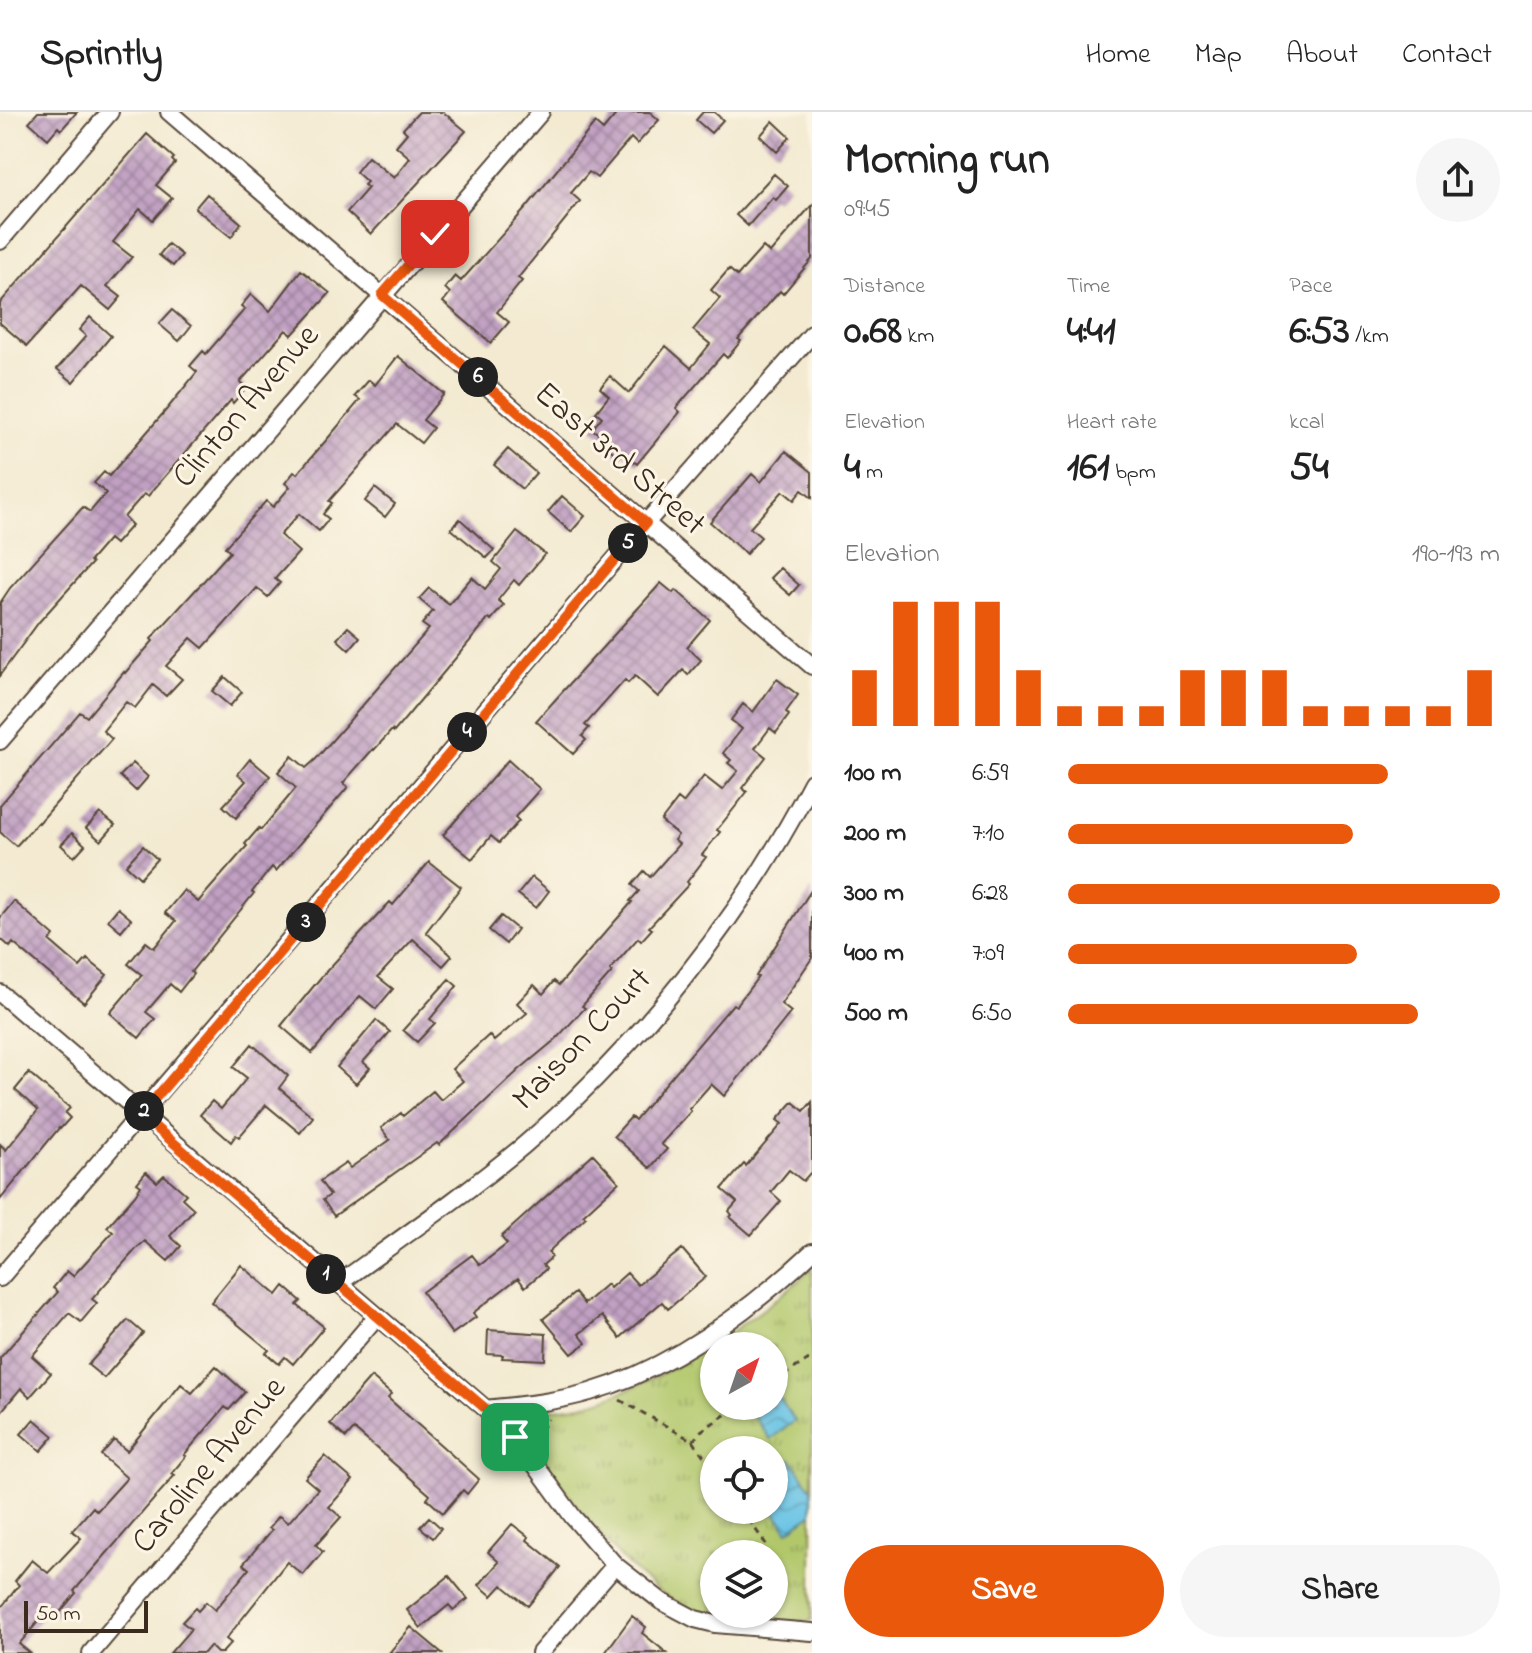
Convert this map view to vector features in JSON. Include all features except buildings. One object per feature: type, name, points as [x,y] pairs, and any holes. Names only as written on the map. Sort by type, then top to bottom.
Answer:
[{"type":"street","points":[[0,241],[110,112]]},
{"type":"street","name":"East 3rd Street","points":[[169,112],[812,666]]},
{"type":"street","name":"Clinton Avenue","points":[[0,741],[541,112]]},
{"type":"street","points":[[0,1278],[646,523],[812,334]]},
{"type":"street","name":"Maison Court","points":[[338,1284],[524,1145],[607,1064],[682,979],[748,891],[788,828],[812,782]]},
{"type":"street","points":[[0,993],[486,1409],[515,1437],[573,1517],[615,1565],[661,1601],[695,1619],[732,1628],[812,1632]]},
{"type":"street","points":[[486,1409],[545,1402],[591,1392],[657,1364],[729,1320],[812,1252]]},
{"type":"street","name":"Caroline Avenue","points":[[91,1653],[376,1317]]},
{"type":"street","points":[[540,1653],[615,1565]]},
{"type":"path","points":[[788,1373],[809,1359]]},
{"type":"path","points":[[618,1399],[693,1441],[700,1451]]},
{"type":"path","points":[[526,1453],[548,1419],[545,1402]]},
{"type":"path","points":[[693,1441],[717,1420]]},
{"type":"green space","points":[[812,1268],[812,1620],[798,1622],[788,1622],[788,1540],[700,1540],[700,1612],[689,1608],[635,1572],[612,1548],[531,1442],[526,1430],[533,1416],[602,1400],[650,1380],[700,1352],[700,1420],[788,1420],[788,1332],[730,1332],[773,1302]]},
{"type":"water","points":[[788,1411],[795,1421],[774,1436],[768,1436],[757,1420],[788,1420]]},
{"type":"water","points":[[791,1459],[812,1489],[812,1514],[788,1531],[783,1524],[788,1524],[788,1461]]},
{"type":"route","points":[[435,234],[382,295],[646,523],[141,1115],[515,1437]]}]
